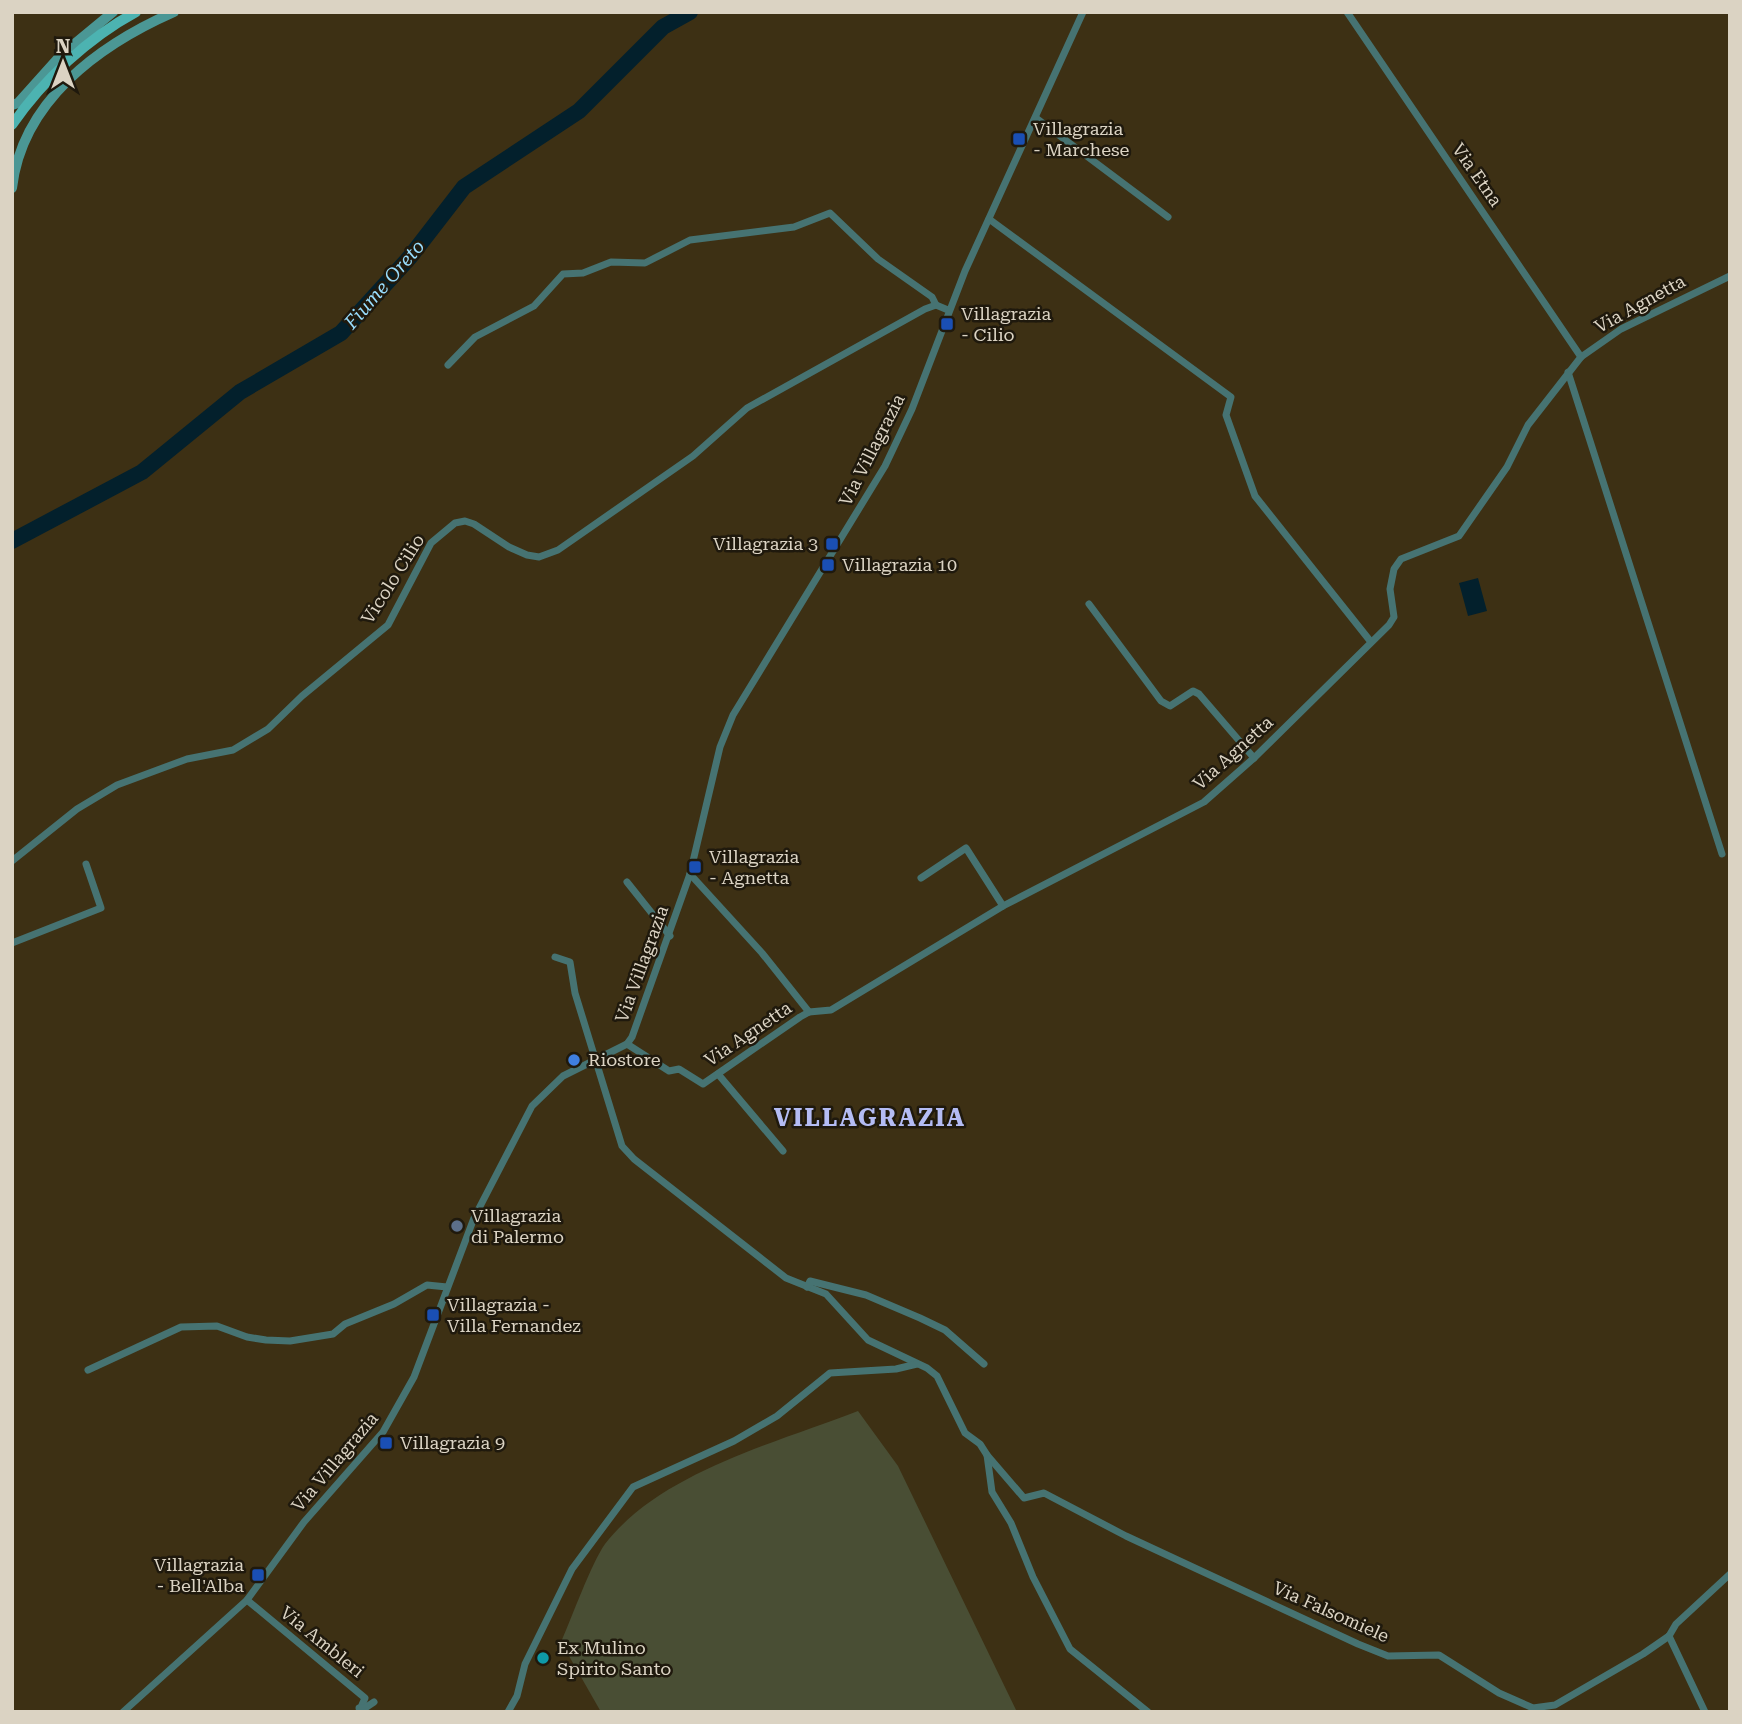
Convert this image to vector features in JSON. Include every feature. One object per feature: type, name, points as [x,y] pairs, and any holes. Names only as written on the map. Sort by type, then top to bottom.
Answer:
[{"type":"main road","points":[[12,105],[18,103],[61,55],[113,12]]},
{"type":"main road","points":[[12,125],[26,105],[58,71],[93,40],[136,12]]},
{"type":"main road","points":[[12,188],[15,162],[26,134],[48,101],[93,58],[151,22],[174,12]]},
{"type":"street","name":"Via Villagrazia","points":[[123,1712],[247,1600],[304,1522],[397,1412],[414,1377],[474,1218],[531,1106],[554,1082],[626,1044],[637,1027],[690,874],[720,747],[733,715],[884,466],[912,409],[948,310],[1083,12]]},
{"type":"street","name":"Via Etna","points":[[1347,12],[1581,357]]},
{"type":"street","points":[[1036,118],[1168,217]]},
{"type":"street","points":[[448,365],[475,337],[534,306],[563,274],[583,273],[611,262],[645,262],[690,240],[786,229],[830,213],[878,259],[932,297],[936,305],[948,310]]},
{"type":"street","points":[[989,219],[1231,397],[1226,415],[1255,496],[1371,642]]},
{"type":"street","name":"Via Agnetta","points":[[626,1044],[669,1071],[679,1069],[703,1084],[809,1012],[831,1010],[1003,906],[1099,854],[1191,810],[1254,758],[1394,617],[1390,589],[1394,569],[1401,559],[1459,537],[1507,467],[1528,425],[1581,357],[1621,329],[1730,276]]},
{"type":"street","name":"Vicolo Cilio","points":[[12,861],[77,809],[117,785],[187,759],[233,750],[268,729],[302,696],[388,625],[431,543],[455,523],[474,524],[509,547],[527,555],[539,557],[558,550],[693,456],[747,408],[801,376],[936,305]]},
{"type":"street","points":[[1568,372],[1722,854]]},
{"type":"street","points":[[1089,604],[1161,701],[1170,706],[1193,691],[1199,694],[1254,758]]},
{"type":"street","points":[[921,878],[965,848],[1003,906]]},
{"type":"street","points":[[12,943],[101,908],[86,864]]},
{"type":"street","points":[[690,874],[762,953],[809,1012]]},
{"type":"street","points":[[627,882],[670,936]]},
{"type":"street","points":[[555,957],[570,962],[575,993],[622,1146],[634,1159],[786,1278],[826,1294],[868,1340],[937,1376],[965,1433],[980,1444],[986,1455],[992,1492],[1011,1522],[1039,1590],[1070,1649],[1148,1712]]},
{"type":"street","points":[[718,1074],[783,1151]]},
{"type":"street","points":[[807,1287],[810,1281],[852,1291],[920,1318],[945,1330],[984,1364]]},
{"type":"street","points":[[88,1370],[181,1327],[217,1326],[247,1337],[290,1341],[333,1334],[345,1324],[394,1304],[426,1285],[447,1287]]},
{"type":"street","points":[[508,1712],[517,1696],[525,1664],[572,1569],[633,1487],[734,1441],[777,1416],[830,1373],[897,1369],[918,1364]]},
{"type":"street","name":"Via Falsomiele","points":[[986,1455],[1024,1498],[1044,1493],[1126,1536],[1388,1656],[1438,1655],[1499,1693],[1534,1708],[1555,1705],[1669,1636],[1676,1624],[1730,1574]]},
{"type":"street","name":"Via Ambleri","points":[[247,1600],[365,1698],[359,1710]]},
{"type":"street","points":[[1669,1636],[1704,1712]]},
{"type":"street","points":[[359,1710],[374,1702]]},
{"type":"green space","points":[[858,1411],[898,1466],[1017,1712],[601,1712],[561,1642],[605,1544],[629,1519],[657,1497],[688,1479],[757,1448]]},
{"type":"water","points":[[1478,578],[1487,611],[1468,616],[1459,583]]},
{"type":"waterway","name":"Fiume Oreto","points":[[12,541],[142,472],[240,392],[341,333],[410,257],[464,187],[579,111],[663,27],[690,12]]},
{"type":"place","name":"Villagrazia - Marchese","points":[[1019,139]]},
{"type":"place","name":"Villagrazia - Cilio","points":[[947,324]]},
{"type":"place","name":"Villagrazia 3","points":[[832,544]]},
{"type":"place","name":"Villagrazia 10","points":[[828,565]]},
{"type":"place","name":"Villagrazia - Agnetta","points":[[695,867]]},
{"type":"place","name":"Riostore","points":[[574,1060]]},
{"type":"place","name":"Villagrazia di Palermo","points":[[457,1226]]},
{"type":"place","name":"Villagrazia - Villa Fernandez","points":[[433,1315]]},
{"type":"place","name":"Villagrazia 9","points":[[386,1443]]},
{"type":"place","name":"Villagrazia - Bell'Alba","points":[[258,1575]]},
{"type":"place","name":"Ex Mulino Spirito Santo","points":[[543,1658]]},
{"type":"district","name":"VILLAGRAZIA","points":[[870,1118]]}]
